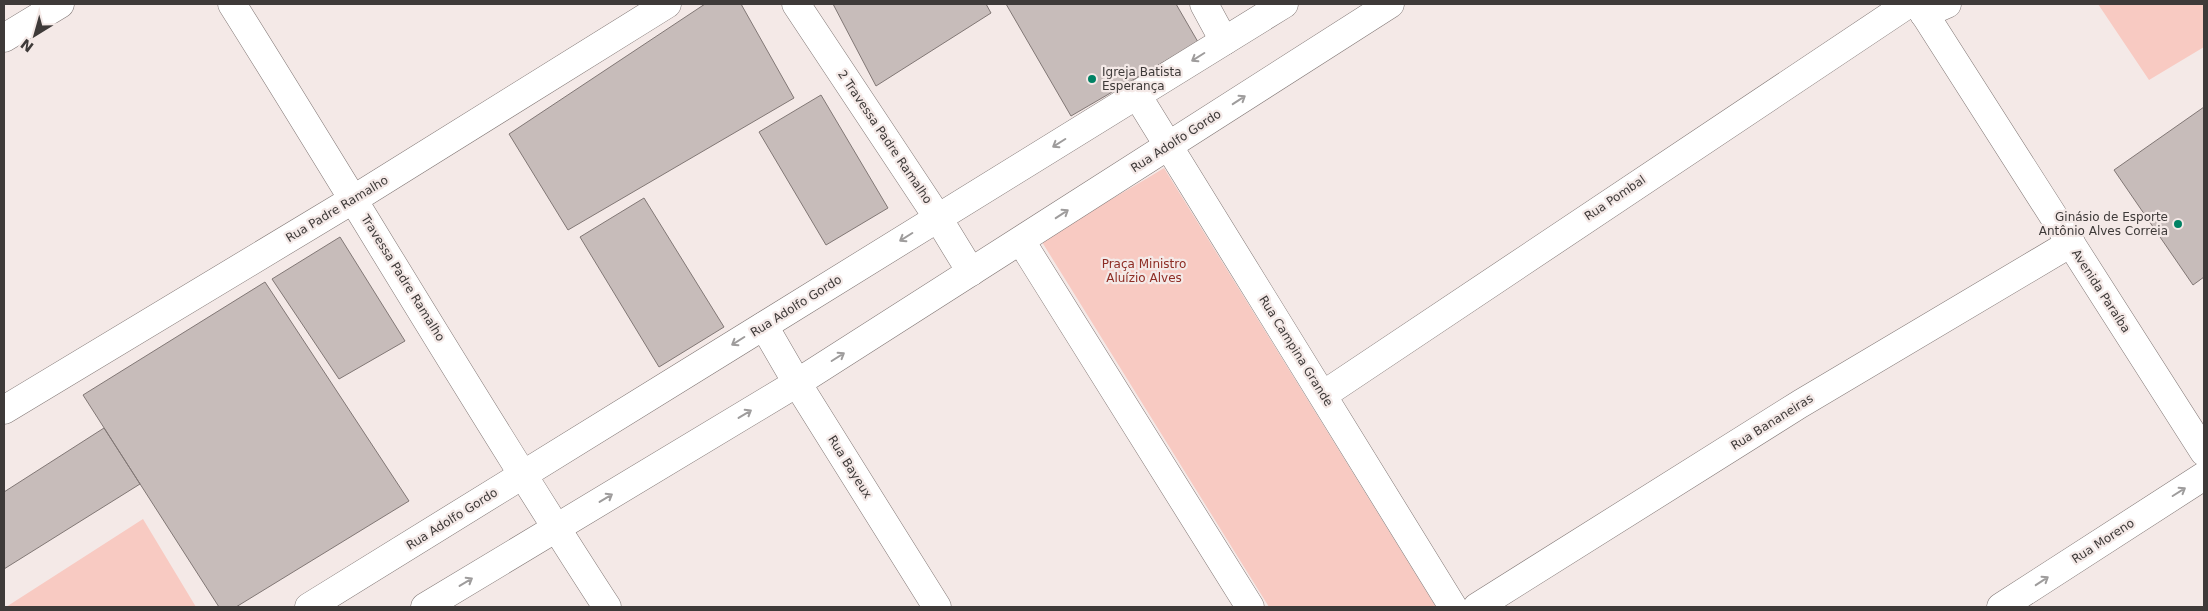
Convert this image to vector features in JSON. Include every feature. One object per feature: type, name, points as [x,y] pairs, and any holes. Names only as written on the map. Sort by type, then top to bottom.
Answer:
[{"type":"street","points":[[4,38],[60,4]]},
{"type":"street","name":"Travessa Padre Ramalho","points":[[232,4],[556,528],[607,607]]},
{"type":"street","name":"Rua Padre Ramalho","points":[[4,410],[354,199],[667,4]]},
{"type":"street","name":"2 Travessa Padre Ramalho","points":[[796,4],[938,218],[971,272]]},
{"type":"street","points":[[1204,4],[1224,41]]},
{"type":"street","name":"Rua Adolfo Gordo","points":[[309,607],[1284,4]]},
{"type":"street","name":"Rua Adolfo Gordo","points":[[425,607],[797,383],[1390,4]]},
{"type":"street","name":"Avenida Paraíba","points":[[1924,6],[2071,243],[2204,452]]},
{"type":"street","name":"Rua Pombal","points":[[1323,394],[1924,6]]},
{"type":"street","name":"Rua Campina Grande","points":[[1137,94],[1453,607]]},
{"type":"street","points":[[1021,241],[1250,607]]},
{"type":"street","name":"Rua Bananeiras","points":[[1477,607],[1800,404],[2071,243]]},
{"type":"street","name":"Rua Bayeux","points":[[764,326],[797,383],[937,607]]},
{"type":"street","name":"Rua Moreno","points":[[2001,607],[2204,476]]},
{"type":"green space","points":[[2098,4],[2204,4],[2204,47],[2149,80]]},
{"type":"green space","name":"Praça Ministro Aluízio Alves","points":[[1164,168],[1436,607],[1269,607],[1042,242]]},
{"type":"green space","points":[[143,519],[196,607],[6,607]]},
{"type":"building","points":[[705,4],[741,4],[794,98],[568,230],[509,134]]},
{"type":"building","points":[[833,4],[986,4],[991,13],[876,86]]},
{"type":"building","name":"Igreja Batista Esperança","points":[[1006,4],[1176,4],[1198,42],[1071,116]]},
{"type":"building","points":[[821,95],[888,208],[826,245],[759,132]]},
{"type":"building","name":"Ginásio de Esporte Antônio Alves Correia","points":[[2204,107],[2204,277],[2193,285],[2114,170]]},
{"type":"building","points":[[644,198],[724,327],[659,367],[580,237]]},
{"type":"building","points":[[340,237],[405,341],[339,379],[272,279]]},
{"type":"building","points":[[265,282],[409,501],[236,607],[219,607],[83,395]]},
{"type":"building","points":[[104,428],[140,484],[4,569],[4,492]]},
{"type":"place","name":"Igreja Batista Esperança","points":[[1092,79]]},
{"type":"place","name":"Ginásio de Esporte Antônio Alves Correia","points":[[2178,224]]}]
